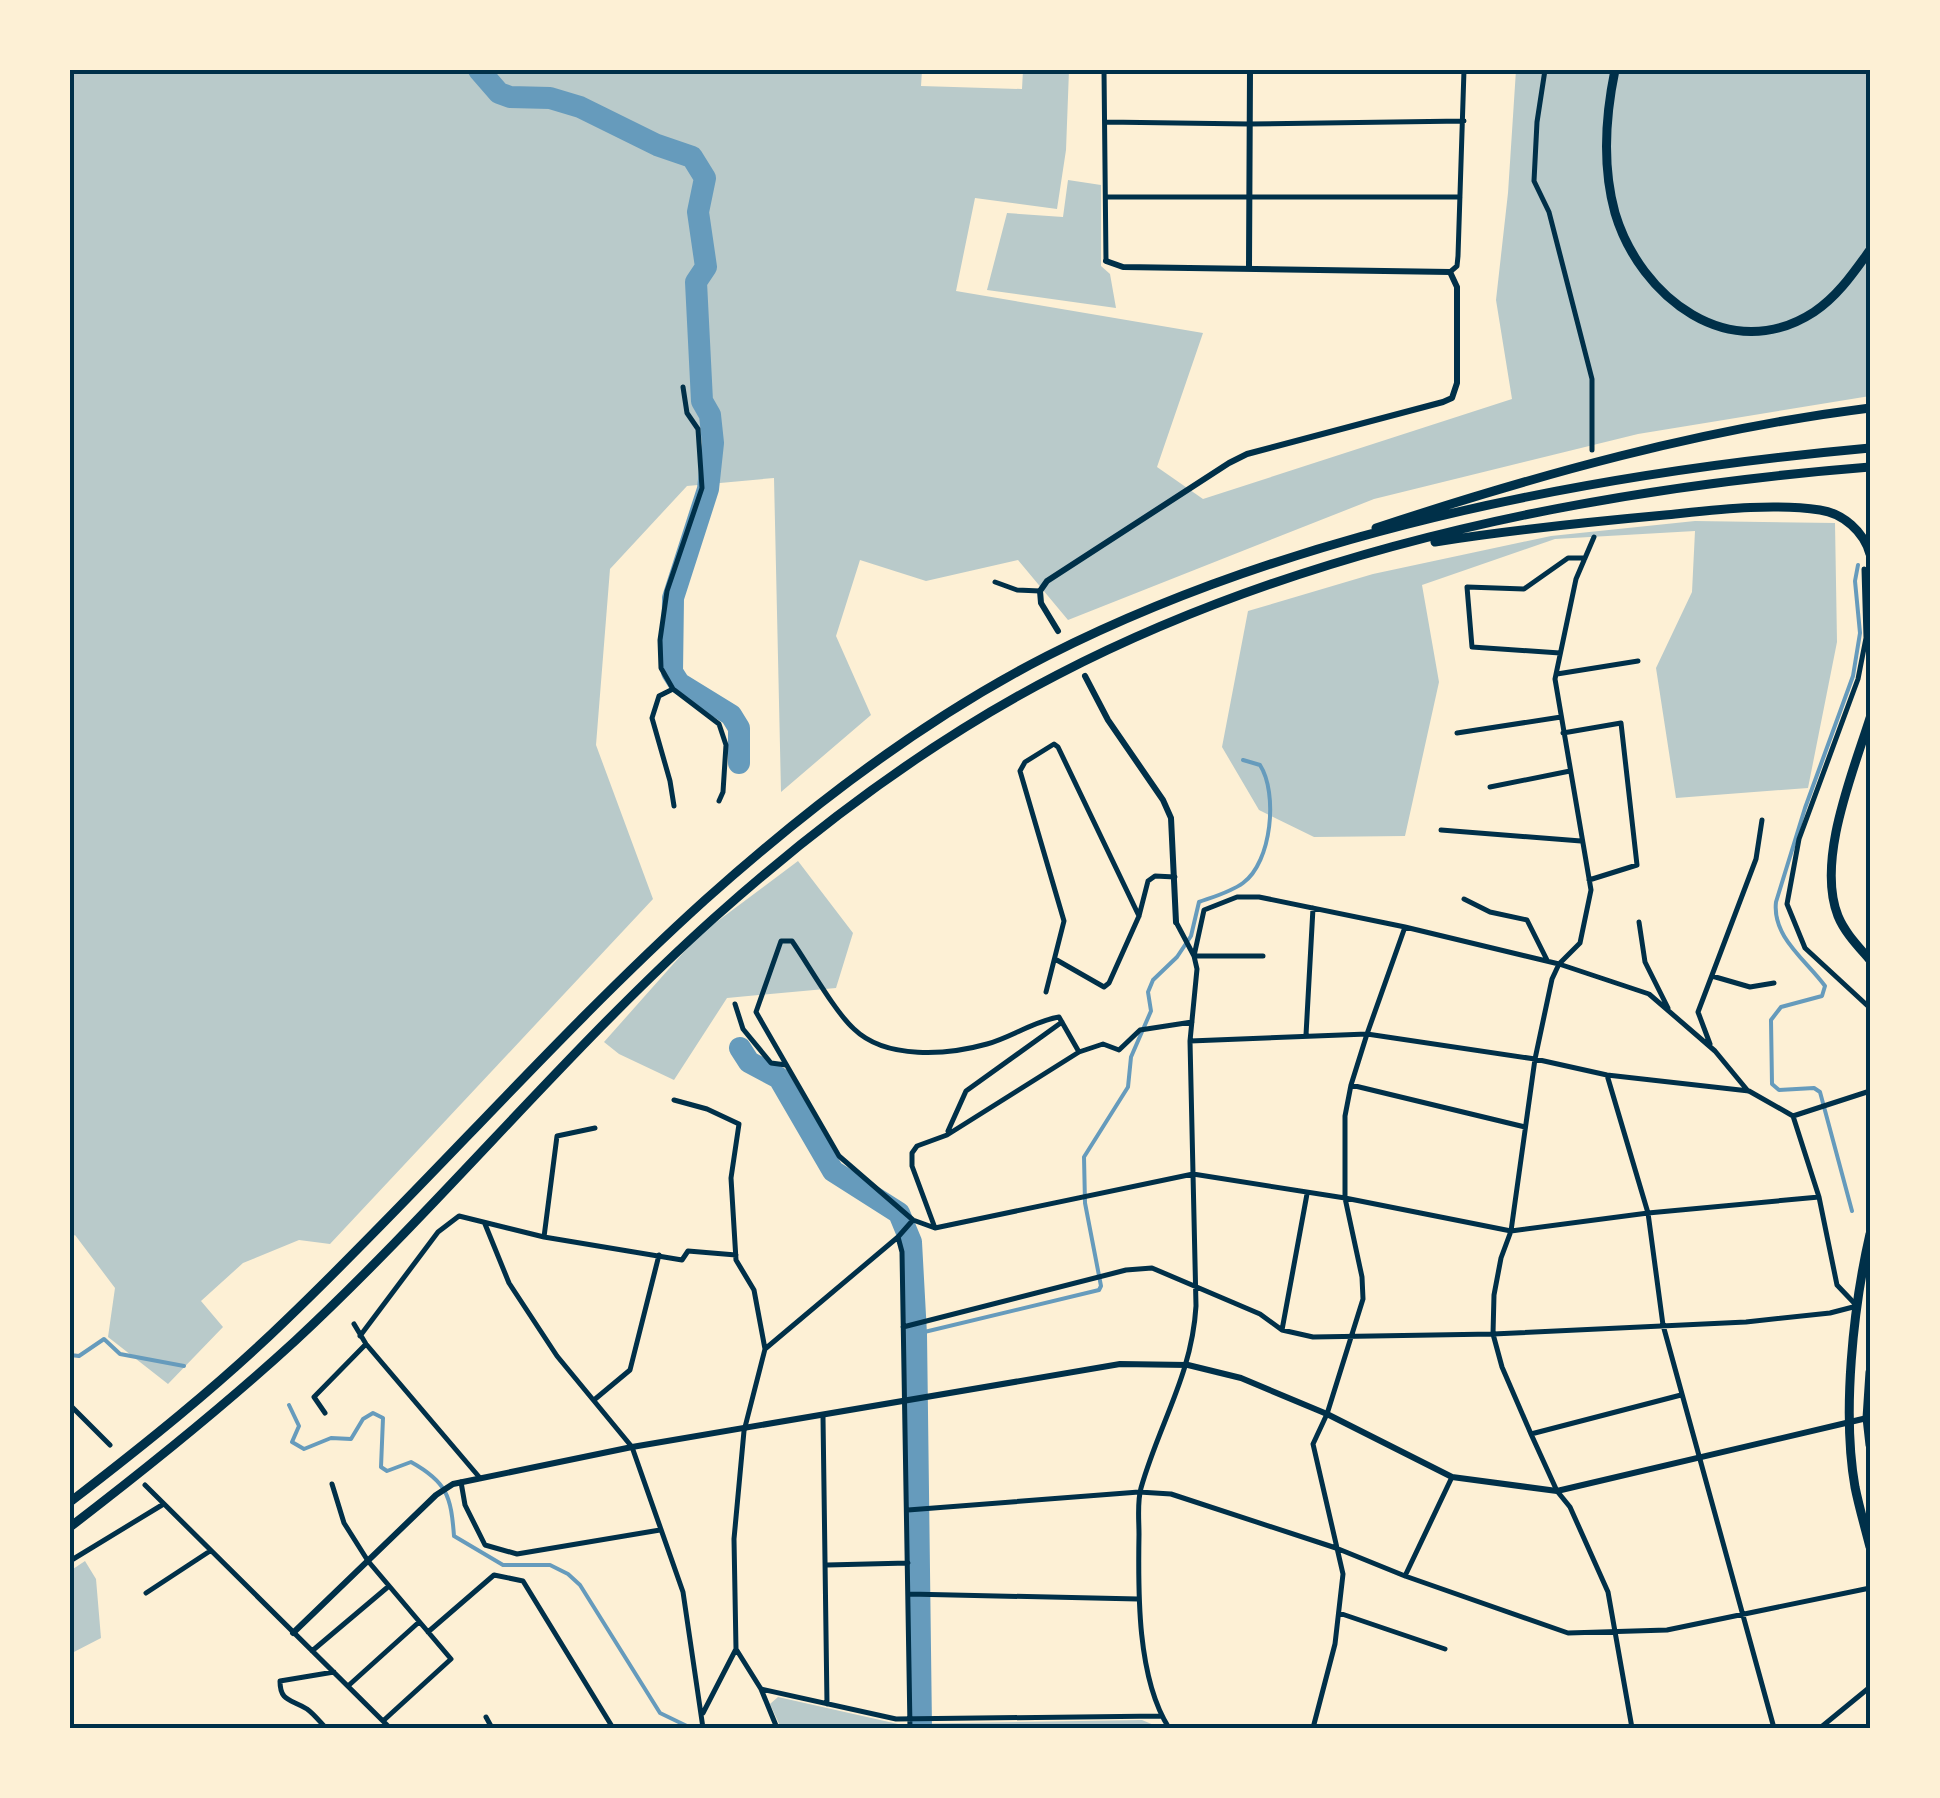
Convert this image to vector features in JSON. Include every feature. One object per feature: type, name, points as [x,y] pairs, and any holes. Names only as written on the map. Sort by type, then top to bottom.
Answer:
[{"type":"highway","points":[[1616,70],[1605,140],[1615,212],[1647,277],[1675,305],[1706,324],[1743,331],[1785,326],[1814,312],[1844,285],[1870,250]]},
{"type":"highway","points":[[1303,556],[1546,474],[1676,444],[1870,408]]},
{"type":"highway","points":[[70,1502],[134,1453],[283,1324],[660,942],[774,840],[918,732],[1045,657],[1208,586],[1465,510],[1678,469],[1870,448]]},
{"type":"highway","points":[[70,1527],[208,1417],[297,1339],[646,981],[716,916],[852,805],[984,715],[1121,644],[1216,605],[1384,550],[1547,511],[1680,487],[1870,467]]},
{"type":"highway","points":[[1384,550],[1506,532],[1729,509],[1823,510],[1858,531],[1870,554]]},
{"type":"highway","points":[[1870,718],[1834,841],[1831,872],[1839,918],[1870,960]]},
{"type":"highway","points":[[1870,1234],[1858,1306],[1849,1422],[1855,1485],[1870,1547]]},
{"type":"highway","points":[[1870,1372],[1870,1444]]},
{"type":"street","points":[[1104,70],[1106,261],[1123,267],[1450,272],[1457,266],[1464,70]]},
{"type":"street","points":[[1249,268],[1250,70]]},
{"type":"street","points":[[1545,70],[1534,181],[1549,212],[1592,380],[1592,450]]},
{"type":"street","points":[[1104,122],[1464,121]]},
{"type":"street","points":[[1106,197],[1460,197]]},
{"type":"street","points":[[1058,631],[1041,603],[1040,590],[1047,581],[1229,462],[1272,446],[1452,398],[1457,384],[1457,286],[1450,272]]},
{"type":"street","points":[[683,387],[688,412],[698,429],[702,488],[667,591],[661,668],[673,690],[719,724],[726,745],[723,792],[718,801]]},
{"type":"street","points":[[1594,537],[1576,579],[1556,674],[1591,890],[1580,944],[1559,964],[1552,979],[1535,1059],[1511,1231],[1494,1295],[1493,1334],[1502,1367],[1531,1434],[1602,1576],[1617,1632],[1632,1728]]},
{"type":"street","points":[[1560,653],[1472,647],[1467,587],[1524,589],[1568,558],[1585,558]]},
{"type":"street","points":[[1864,569],[1866,638],[1858,679],[1799,839],[1787,904],[1805,948],[1870,1008]]},
{"type":"street","points":[[995,582],[1017,590],[1040,590]]},
{"type":"street","points":[[1556,674],[1638,661]]},
{"type":"street","points":[[1085,676],[1108,720],[1163,800],[1171,818],[1176,922],[1193,953],[1197,970],[1190,1041],[1194,1338],[1188,1365],[1140,1492],[1138,1600],[1147,1667],[1161,1716],[1169,1728]]},
{"type":"street","points":[[673,690],[660,696],[652,718],[674,806]]},
{"type":"street","points":[[1457,733],[1561,717]]},
{"type":"street","points":[[1564,733],[1621,723],[1637,865],[1589,880]]},
{"type":"street","points":[[1046,992],[1064,921],[1020,770],[1054,744],[1140,916]]},
{"type":"street","points":[[1490,788],[1570,771]]},
{"type":"street","points":[[1711,1047],[1698,1012],[1756,859],[1762,820]]},
{"type":"street","points":[[1441,830],[1581,841]]},
{"type":"street","points":[[1056,959],[1104,987],[1140,916],[1148,881],[1155,876],[1175,877]]},
{"type":"street","points":[[1193,953],[1204,910],[1238,897],[1259,897],[1547,961],[1648,994],[1711,1047],[1749,1091],[1793,1116],[1819,1197],[1837,1285],[1858,1306]]},
{"type":"street","points":[[1464,899],[1490,912],[1527,920],[1547,961]]},
{"type":"street","points":[[1306,1036],[1313,908]]},
{"type":"street","points":[[1640,922],[1646,962],[1668,1008]]},
{"type":"street","points":[[1313,1728],[1335,1644],[1342,1574],[1313,1444],[1327,1414],[1363,1299],[1345,1198],[1345,1116],[1351,1084],[1405,927]]},
{"type":"street","points":[[1079,1052],[1059,1016],[988,1044],[930,1053],[878,1044],[854,1030],[792,941],[781,941],[756,1012],[838,1156],[914,1220],[935,1228],[1193,1174],[1345,1198],[1511,1231],[1819,1197]]},
{"type":"street","points":[[1193,953],[1262,956]]},
{"type":"street","points":[[1712,976],[1750,987],[1774,983]]},
{"type":"street","points":[[735,1004],[743,1028],[771,1063],[786,1065]]},
{"type":"street","points":[[947,1135],[966,1091],[1062,1022]]},
{"type":"street","points":[[935,1228],[912,1166],[912,1152],[917,1146],[947,1135],[1079,1052],[1103,1044],[1118,1050],[1140,1030],[1192,1022]]},
{"type":"street","points":[[1190,1041],[1367,1034],[1535,1059],[1607,1075],[1749,1091]]},
{"type":"street","points":[[1607,1075],[1648,1213],[1663,1324],[1774,1728]]},
{"type":"street","points":[[1351,1084],[1525,1127]]},
{"type":"street","points":[[1793,1116],[1870,1091]]},
{"type":"street","points":[[674,1100],[739,1124],[731,1178],[736,1255],[754,1290],[764,1349],[744,1431],[734,1539],[736,1649],[703,1713]]},
{"type":"street","points":[[544,1237],[557,1136],[596,1128]]},
{"type":"street","points":[[1282,1330],[1307,1194]]},
{"type":"street","points":[[360,1336],[448,1220],[459,1216],[544,1237],[682,1260],[688,1251],[736,1255]]},
{"type":"street","points":[[764,1349],[914,1220]]},
{"type":"street","points":[[485,1224],[509,1283],[558,1356],[632,1447],[684,1592],[703,1727]]},
{"type":"street","points":[[898,1237],[902,1252],[910,1728]]},
{"type":"street","points":[[594,1400],[630,1370],[658,1255]]},
{"type":"street","points":[[903,1327],[1108,1274],[1152,1268],[1260,1314],[1282,1330],[1312,1338],[1746,1322],[1858,1306]]},
{"type":"street","points":[[354,1324],[366,1344],[480,1478]]},
{"type":"street","points":[[325,1413],[314,1396],[366,1344]]},
{"type":"street","points":[[294,1632],[436,1495],[457,1483],[632,1447],[744,1431],[1101,1366],[1188,1365],[1241,1378],[1327,1414],[1452,1477],[1557,1491],[1868,1417]]},
{"type":"street","points":[[1531,1434],[1682,1395]]},
{"type":"street","points":[[70,1405],[110,1445]]},
{"type":"street","points":[[823,1417],[827,1704]]},
{"type":"street","points":[[1405,1576],[1452,1477]]},
{"type":"street","points":[[457,1483],[485,1546],[517,1554],[662,1530]]},
{"type":"street","points":[[332,1484],[344,1523],[368,1561],[451,1659],[383,1722]]},
{"type":"street","points":[[145,1485],[390,1728]]},
{"type":"street","points":[[908,1510],[1140,1492],[1171,1494],[1336,1548],[1568,1633],[1668,1630],[1870,1588]]},
{"type":"street","points":[[70,1561],[162,1505]]},
{"type":"street","points":[[146,1592],[210,1551]]},
{"type":"street","points":[[827,1565],[908,1563]]},
{"type":"street","points":[[428,1632],[494,1575],[524,1580],[613,1728]]},
{"type":"street","points":[[312,1652],[388,1586]]},
{"type":"street","points":[[908,1594],[1138,1600]]},
{"type":"street","points":[[1339,1612],[1445,1649]]},
{"type":"street","points":[[348,1686],[419,1622]]},
{"type":"street","points":[[736,1649],[760,1688],[777,1728]]},
{"type":"street","points":[[326,1728],[308,1710],[283,1698],[280,1681],[334,1672]]},
{"type":"street","points":[[1820,1728],[1870,1687]]},
{"type":"street","points":[[760,1688],[909,1719],[1161,1716]]},
{"type":"street","points":[[486,1717],[492,1728]]},
{"type":"shaded area","points":[[70,70],[922,70],[921,86],[1022,89],[1023,70],[1069,70],[1066,150],[1057,209],[975,198],[956,291],[1203,333],[1157,467],[1203,499],[1512,399],[1496,300],[1516,70],[1870,70],[1870,396],[1638,434],[1374,499],[1068,620],[1018,560],[926,581],[860,560],[836,636],[871,715],[781,792],[774,478],[687,486],[610,569],[596,745],[653,899],[330,1244],[299,1240],[243,1263],[201,1301],[223,1327],[168,1384],[108,1337],[115,1288],[75,1235],[70,1238]]},
{"type":"shaded area","points":[[1068,180],[1101,185],[1101,266],[1110,274],[1116,308],[987,290],[1007,213],[1063,217]]},
{"type":"shaded area","points":[[1695,521],[1835,523],[1837,642],[1808,788],[1676,798],[1656,668],[1692,592],[1695,531],[1555,539],[1422,585],[1439,682],[1405,836],[1314,837],[1259,810],[1222,747],[1248,611],[1373,574],[1551,536]]},
{"type":"shaded area","points":[[798,861],[853,933],[836,988],[727,998],[674,1080],[619,1054],[604,1042],[699,935]]},
{"type":"shaded area","points":[[85,1561],[96,1579],[101,1638],[70,1654],[70,1571]]},
{"type":"shaded area","points":[[778,1697],[898,1724],[1142,1720],[1161,1728],[781,1728],[770,1704]]},
{"type":"waterway","points":[[479,70],[499,93],[550,98],[580,107],[657,145],[692,157],[705,178],[698,212],[706,267],[696,282],[702,401],[710,415],[713,443],[708,489],[673,598],[672,672],[679,683],[731,715],[739,728],[739,763]]},
{"type":"waterway","points":[[1852,1211],[1820,1092],[1814,1088],[1779,1090],[1772,1084],[1771,1020],[1781,1007],[1822,996],[1825,986],[1785,937],[1776,915],[1776,902],[1853,676],[1860,633],[1855,581],[1858,565]]},
{"type":"waterway","points":[[916,1334],[1099,1290],[1085,1203],[1084,1157],[1128,1087],[1131,1057],[1151,1011],[1148,992],[1153,980],[1177,957],[1191,936],[1199,902],[1243,883],[1260,860],[1269,827],[1269,792],[1260,765],[1243,760]]},
{"type":"waterway","points":[[740,1048],[749,1062],[779,1078],[833,1171],[899,1213],[911,1242],[916,1334],[921,1728]]},
{"type":"waterway","points":[[70,1355],[79,1356],[104,1339],[120,1354],[184,1366]]},
{"type":"waterway","points":[[289,1405],[299,1426],[292,1442],[304,1449],[331,1438],[351,1439],[363,1419],[373,1413],[383,1418],[381,1467],[387,1471],[411,1462],[432,1476],[449,1500],[454,1536],[503,1565],[550,1565],[568,1574],[580,1585],[660,1713],[691,1728]]}]
